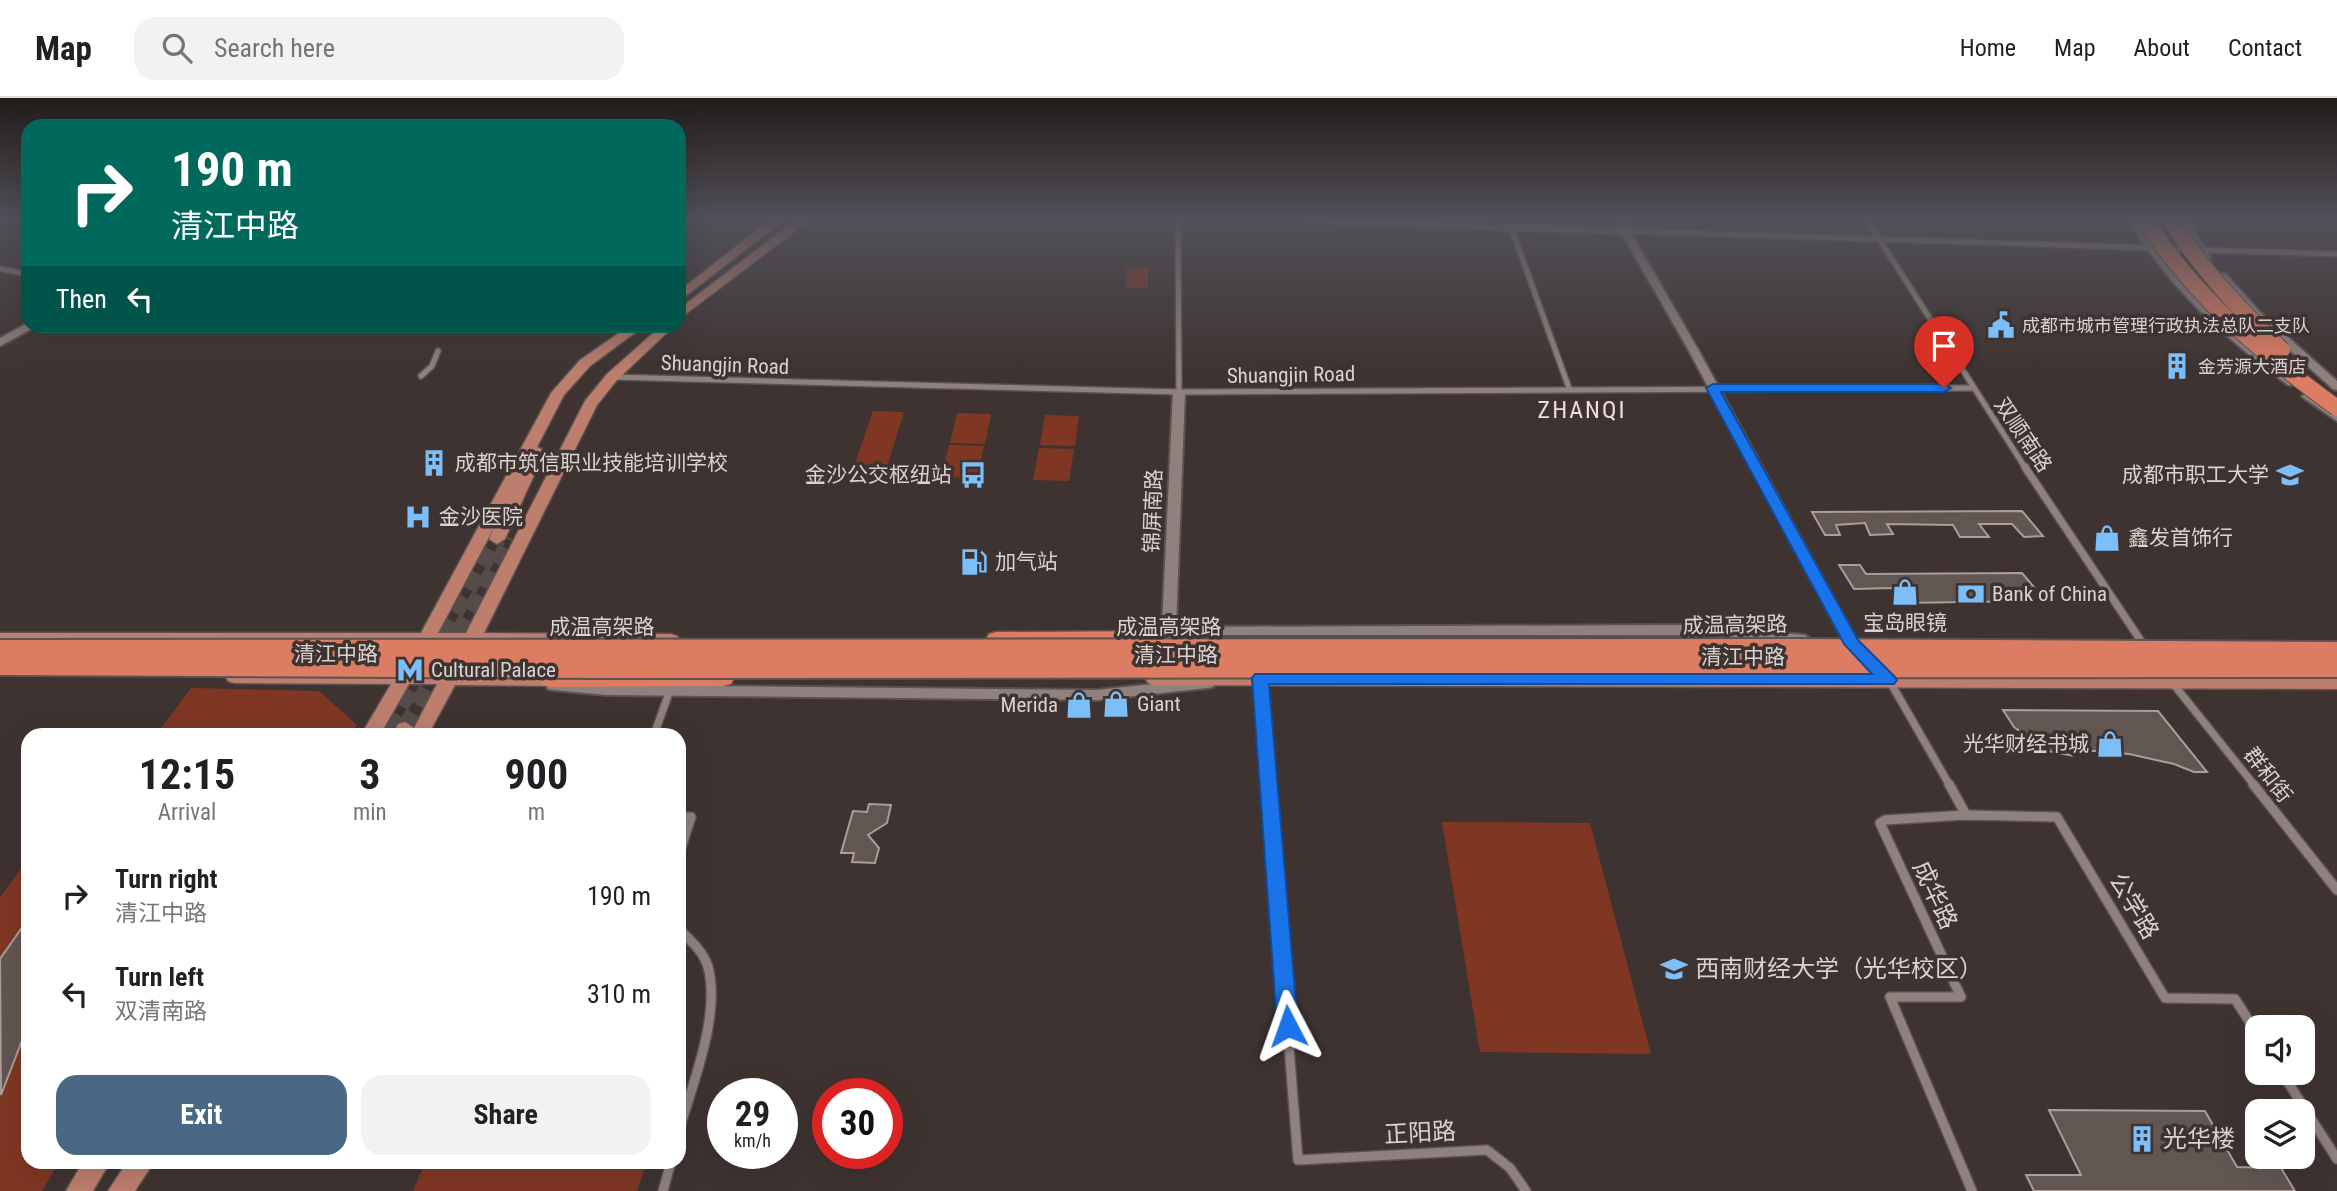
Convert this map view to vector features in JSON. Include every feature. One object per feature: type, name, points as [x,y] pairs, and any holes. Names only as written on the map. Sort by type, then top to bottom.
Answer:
[{"type":"highway","points":[[2180,271],[2212,305],[2263,351],[2337,408]]},
{"type":"highway","points":[[2209,271],[2290,358],[2337,396]]},
{"type":"highway","points":[[996,639],[1165,635],[1593,639],[1795,649]]},
{"type":"highway","points":[[0,638],[92,640],[177,650]]},
{"type":"highway","name":"成温高架路","points":[[0,650],[2337,650]]},
{"type":"highway","points":[[2118,667],[2204,679],[2337,680]]},
{"type":"highway","name":"成温高架路","points":[[4,671],[1259,675],[2337,667]]},
{"type":"highway","points":[[550,679],[759,677],[1081,680],[1259,675]]},
{"type":"main road","points":[[686,292],[712,271]]},
{"type":"main road","points":[[686,310],[737,271]]},
{"type":"main road","points":[[396,728],[404,678],[558,393],[585,363],[627,333]]},
{"type":"main road","points":[[637,333],[596,365],[571,393],[544,437],[505,539],[582,397],[631,348],[655,333]]},
{"type":"main road","points":[[400,728],[450,678],[497,594],[580,420],[599,390],[658,333]]},
{"type":"main road","name":"清江中路","points":[[0,638],[996,639],[1171,645],[1852,644],[2337,650]]},
{"type":"main road","name":"清江中路","points":[[4,671],[479,679],[659,675],[1259,675],[2337,680]]},
{"type":"main road","points":[[69,1191],[81,1169]]},
{"type":"main road","points":[[78,1191],[93,1169]]},
{"type":"main road","points":[[111,1191],[124,1169]]},
{"type":"main road","points":[[120,1191],[137,1169]]},
{"type":"street","points":[[1178,271],[1179,392]]},
{"type":"street","points":[[1527,271],[1569,388]]},
{"type":"street","points":[[1649,271],[1852,644],[1889,680],[1966,815]]},
{"type":"street","name":"双顺南路","points":[[1897,271],[2145,646]]},
{"type":"street","points":[[2166,271],[2256,356],[2337,418]]},
{"type":"street","points":[[2218,271],[2257,315],[2337,387]]},
{"type":"street","points":[[0,343],[21,331]]},
{"type":"street","points":[[421,376],[432,366],[438,351]]},
{"type":"street","name":"Shuangjin Road","points":[[611,377],[1179,392],[1972,388]]},
{"type":"street","name":"锦屏南路","points":[[1165,635],[1179,392]]},
{"type":"street","name":"清江中路","points":[[1165,635],[1683,630],[1852,644]]},
{"type":"street","points":[[479,679],[607,690],[1097,695],[1259,675]]},
{"type":"street","name":"正阳路","points":[[1259,675],[1298,1160],[1487,1150],[1505,1161],[1519,1177],[1526,1191]]},
{"type":"street","name":"群和街","points":[[2171,681],[2337,890]]},
{"type":"street","points":[[656,728],[670,690]]},
{"type":"street","name":"公学路","points":[[1966,815],[2057,817],[2165,999],[2235,999],[2245,1015]]},
{"type":"street","name":"成华路","points":[[1966,815],[1885,820],[1880,823],[1961,998],[1890,997],[1972,1191]]},
{"type":"street","points":[[686,817],[691,817],[686,832]]},
{"type":"street","points":[[686,936],[696,946],[708,967],[712,998],[686,1103]]},
{"type":"street","points":[[2290,1085],[2337,1159]]},
{"type":"street","points":[[663,1191],[669,1169]]},
{"type":"shaded area","points":[[1127,271],[1148,271],[1148,288],[1126,288]]},
{"type":"shaded area","points":[[873,411],[904,412],[884,476],[851,475]]},
{"type":"shaded area","points":[[957,413],[991,414],[985,444],[950,443]]},
{"type":"shaded area","points":[[1045,415],[1079,416],[1075,446],[1040,445]]},
{"type":"shaded area","points":[[949,445],[984,446],[977,478],[941,477]]},
{"type":"shaded area","points":[[1039,448],[1074,449],[1069,481],[1033,480]]},
{"type":"shaded area","points":[[191,688],[319,691],[357,725],[355,728],[161,728]]},
{"type":"shaded area","points":[[1442,822],[1590,823],[1651,1054],[1480,1052]]},
{"type":"shaded area","points":[[21,868],[21,1169],[55,1169],[42,1191],[0,1191],[0,897]]},
{"type":"shaded area","points":[[422,1169],[645,1169],[637,1191],[413,1191]]},
{"type":"building","points":[[2022,511],[2043,536],[2024,537],[2012,524],[1979,524],[1989,537],[1960,537],[1953,525],[1887,524],[1893,534],[1870,535],[1865,523],[1836,525],[1840,535],[1825,535],[1812,512]]},
{"type":"building","points":[[1839,565],[1860,565],[1866,574],[2022,573],[2034,587],[2022,588],[2033,601],[1902,603],[1892,588],[1854,589]]},
{"type":"building","name":"光华财经书城","points":[[2003,710],[2158,711],[2207,772],[2194,772],[2174,764],[2129,754],[2082,750],[2074,756],[2048,751],[2014,727]]},
{"type":"building","points":[[869,804],[891,805],[887,823],[868,835],[879,848],[875,863],[852,862],[854,853],[841,853],[853,811],[867,812]]},
{"type":"building","points":[[21,929],[21,1043],[1,1095],[0,959]]},
{"type":"building","name":"光华楼","points":[[2049,1110],[2205,1111],[2237,1167],[2282,1169],[2295,1191],[2034,1191],[2026,1175],[2081,1175]]},
{"type":"tunnel","points":[[388,728],[497,539]]},
{"type":"tunnel","points":[[406,728],[512,539]]},
{"type":"place","name":"成都市城市管理行政执法总队二支队","points":[[2001,325]]},
{"type":"place","name":"金芳源大酒店","points":[[2177,366]]},
{"type":"place","name":"成都市筑信职业技能培训学校","points":[[434,463]]},
{"type":"place","name":"金沙公交枢纽站","points":[[973,475]]},
{"type":"place","name":"成都市职工大学","points":[[2290,475]]},
{"type":"place","name":"金沙医院","points":[[418,517]]},
{"type":"place","name":"鑫发首饰行","points":[[2107,538]]},
{"type":"place","name":"加气站","points":[[974,562]]},
{"type":"place","name":"宝岛眼镜","points":[[1905,592]]},
{"type":"place","name":"Bank of China","points":[[1971,594]]},
{"type":"place","name":"Cultural Palace","points":[[410,670]]},
{"type":"place","name":"Giant","points":[[1116,704]]},
{"type":"place","name":"Merida","points":[[1079,705]]},
{"type":"place","name":"光华财经书城","points":[[2110,744]]},
{"type":"place","name":"西南财经大学（光华校区）","points":[[1674,969]]},
{"type":"place","name":"光华楼","points":[[2142,1139]]},
{"type":"district","name":"ZHANQI","points":[[1582,410]]},
{"type":"route","points":[[1288,1026],[1260,678],[1889,680],[1852,644],[1713,388],[1944,388]]}]
